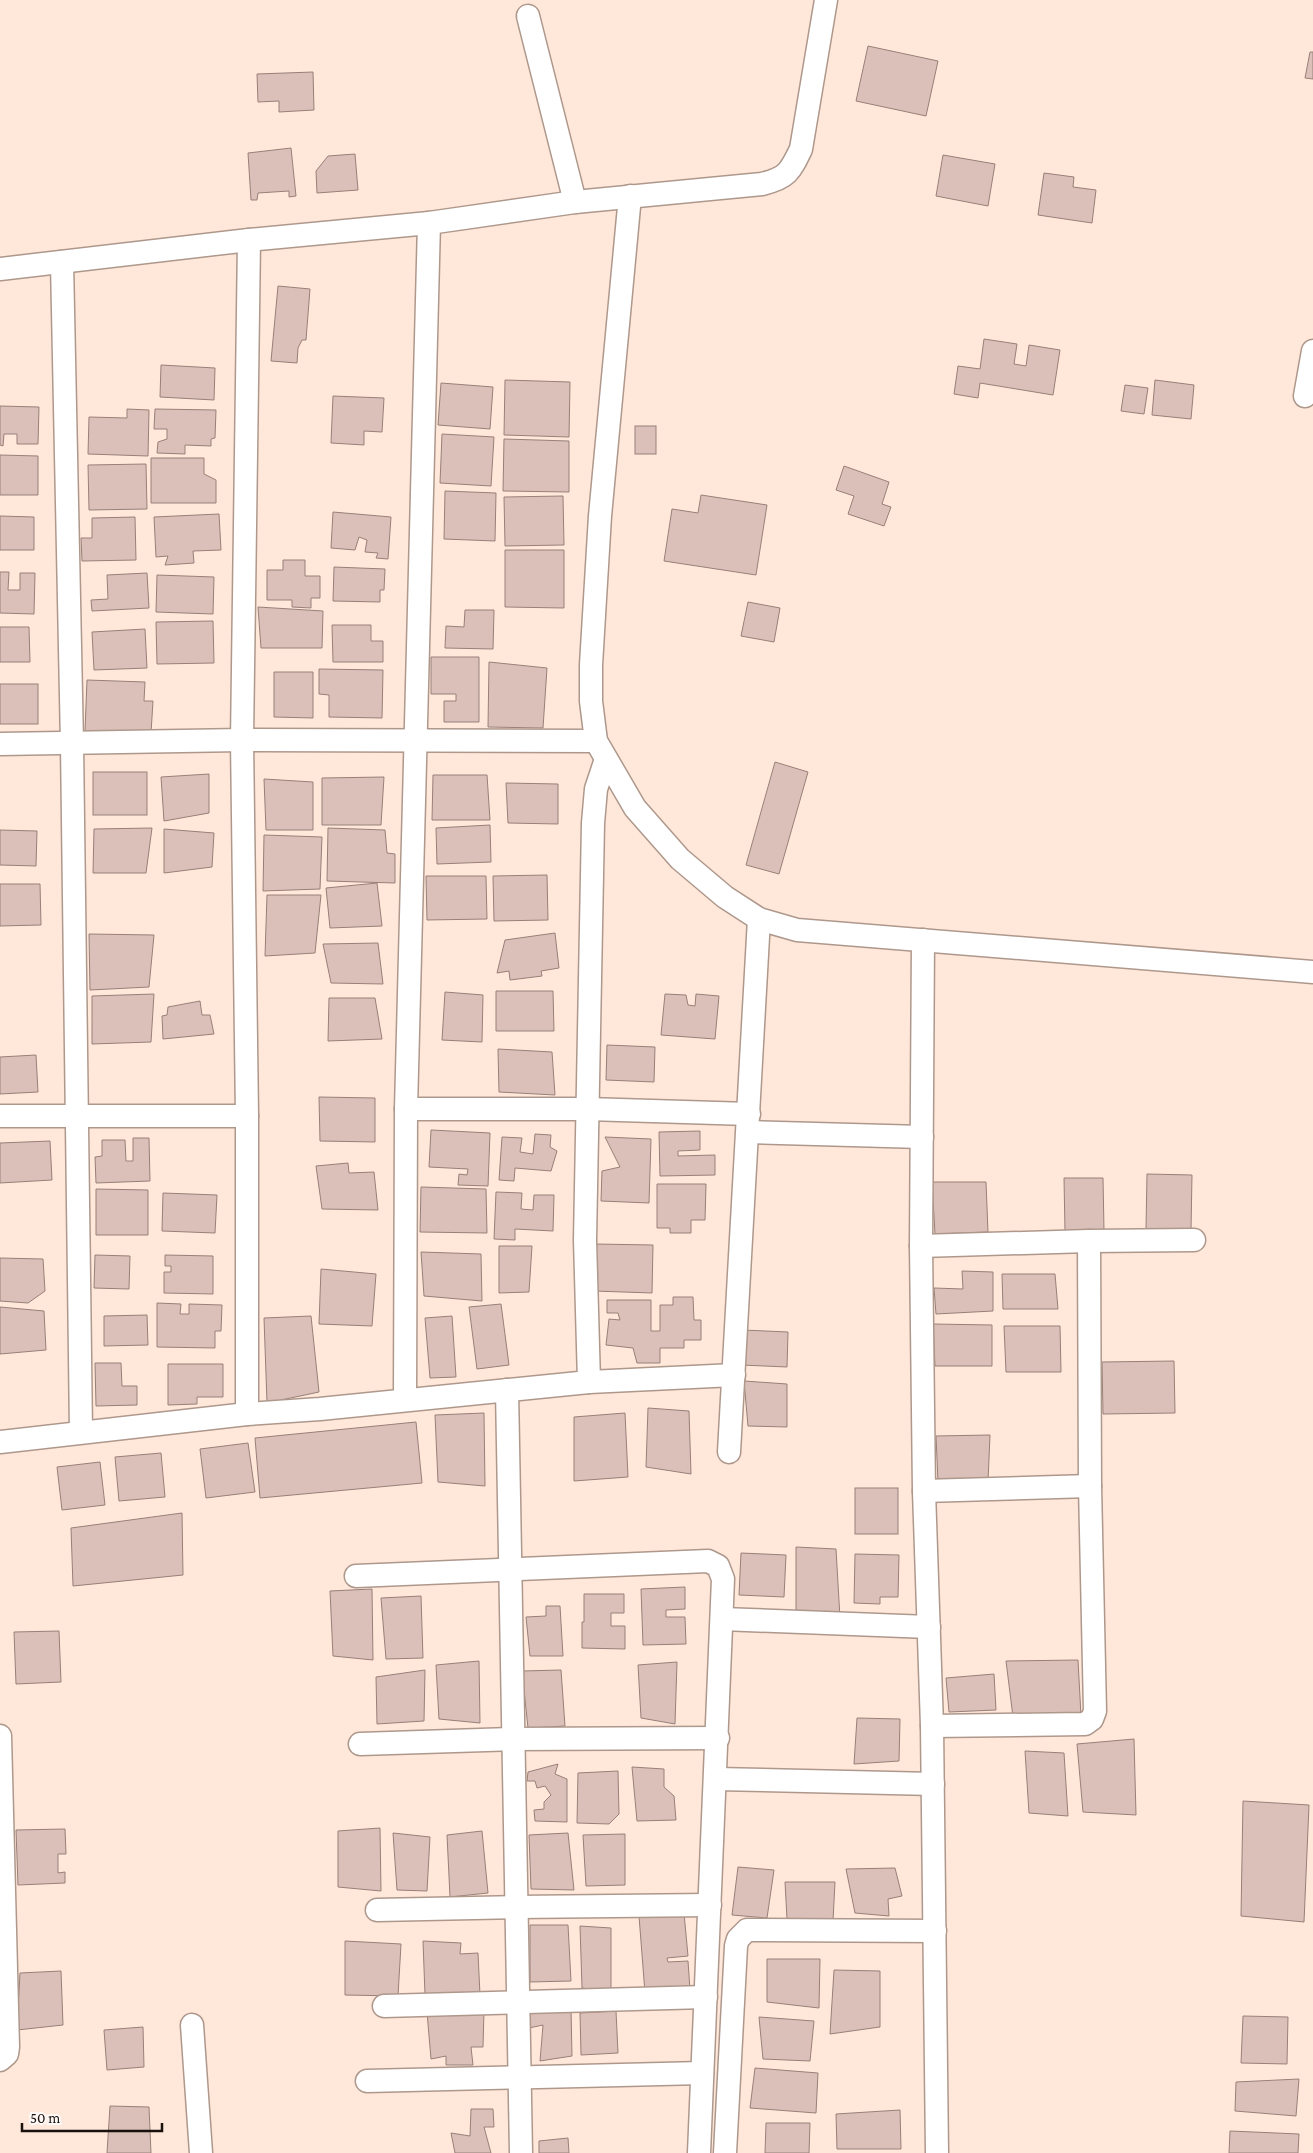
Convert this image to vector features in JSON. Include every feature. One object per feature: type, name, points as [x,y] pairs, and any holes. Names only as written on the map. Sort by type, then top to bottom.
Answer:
[{"type":"street","points":[[0,269],[249,240],[429,223],[575,202],[762,184],[784,177],[793,166],[801,149],[826,0]]},
{"type":"street","points":[[528,16],[575,202]]},
{"type":"street","points":[[589,1382],[585,1240],[587,1109],[593,823],[601,750],[591,701],[591,674],[600,516],[630,196]]},
{"type":"street","points":[[405,1399],[406,1109],[429,223]]},
{"type":"street","points":[[247,1414],[248,1116],[242,740],[249,240]]},
{"type":"street","points":[[62,262],[72,744],[81,1432]]},
{"type":"street","points":[[1305,396],[1313,351]]},
{"type":"street","points":[[0,744],[242,740],[415,740],[601,750]]},
{"type":"street","points":[[601,750],[635,808],[680,859],[725,897],[759,919],[797,930],[1313,972]]},
{"type":"street","points":[[729,1452],[759,919]]},
{"type":"street","points":[[923,940],[921,1246],[924,1491],[932,1726],[937,2153]]},
{"type":"street","points":[[406,1109],[587,1109],[922,1138]]},
{"type":"street","points":[[0,1116],[248,1116]]},
{"type":"street","points":[[921,1246],[1194,1240]]},
{"type":"street","points":[[932,1726],[1084,1724],[1092,1720],[1096,1711],[1090,1486],[1089,1241]]},
{"type":"street","points":[[0,1442],[247,1414],[320,1409],[589,1382],[734,1375]]},
{"type":"street","points":[[507,1390],[521,2153]]},
{"type":"street","points":[[924,1491],[1090,1486]]},
{"type":"street","points":[[356,1576],[708,1561],[718,1566],[723,1579],[718,1738],[698,2153]]},
{"type":"street","points":[[722,1619],[929,1628]]},
{"type":"street","points":[[0,1736],[2,1899],[8,2047],[7,2054],[0,2060]]},
{"type":"street","points":[[360,1744],[514,1739],[718,1738]]},
{"type":"street","points":[[716,1779],[933,1784]]},
{"type":"street","points":[[377,1910],[517,1906],[710,1905]]},
{"type":"street","points":[[725,2153],[736,1946],[738,1939],[747,1930],[935,1931]]},
{"type":"street","points":[[384,2006],[519,2001],[601,2001],[706,1996]]},
{"type":"street","points":[[192,2025],[201,2153]]},
{"type":"street","points":[[367,2081],[520,2076],[702,2074]]},
{"type":"building","points":[[868,46],[938,61],[926,116],[856,101]]},
{"type":"building","points":[[1310,52],[1313,52],[1313,79],[1305,78]]},
{"type":"building","points":[[313,72],[314,110],[279,112],[279,101],[258,102],[257,74]]},
{"type":"building","points":[[291,148],[296,196],[289,197],[289,191],[258,193],[257,200],[251,200],[248,153]]},
{"type":"building","points":[[355,154],[358,190],[317,193],[316,171],[328,156]]},
{"type":"building","points":[[943,155],[995,164],[988,206],[936,196]]},
{"type":"building","points":[[1044,173],[1074,177],[1073,187],[1096,190],[1092,223],[1038,215]]},
{"type":"building","points":[[278,286],[310,289],[306,340],[302,340],[298,348],[297,363],[271,361]]},
{"type":"building","points":[[984,339],[1017,344],[1014,364],[1026,366],[1029,345],[1060,350],[1053,395],[980,383],[978,398],[954,394],[958,366],[980,369]]},
{"type":"building","points":[[161,365],[215,368],[214,400],[160,397]]},
{"type":"building","points":[[505,380],[570,382],[569,437],[504,435]]},
{"type":"building","points":[[1155,380],[1194,385],[1191,419],[1152,415]]},
{"type":"building","points":[[441,383],[493,387],[490,429],[438,425]]},
{"type":"building","points":[[1125,385],[1148,388],[1144,414],[1121,411]]},
{"type":"building","points":[[333,396],[384,398],[382,432],[364,431],[364,445],[331,443]]},
{"type":"building","points":[[0,406],[39,407],[38,444],[17,444],[17,434],[4,434],[3,446],[0,445]]},
{"type":"building","points":[[127,409],[149,410],[148,456],[88,454],[89,417],[127,418]]},
{"type":"building","points":[[155,409],[216,410],[215,438],[211,439],[211,446],[185,445],[185,454],[157,453],[158,442],[167,439],[167,429],[154,429]]},
{"type":"building","points":[[635,426],[656,426],[656,454],[635,454]]},
{"type":"building","points":[[442,434],[494,437],[491,486],[440,483]]},
{"type":"building","points":[[504,439],[569,441],[569,492],[503,491]]},
{"type":"building","points":[[0,455],[38,456],[38,495],[0,495]]},
{"type":"building","points":[[151,458],[204,458],[204,474],[216,480],[216,503],[151,503]]},
{"type":"building","points":[[146,464],[147,509],[89,510],[88,465]]},
{"type":"building","points":[[844,466],[889,482],[882,504],[891,507],[884,526],[848,514],[854,496],[836,490]]},
{"type":"building","points":[[445,491],[496,493],[495,541],[444,539]]},
{"type":"building","points":[[701,495],[767,505],[756,575],[664,561],[672,509],[698,513]]},
{"type":"building","points":[[563,496],[564,545],[505,546],[504,497]]},
{"type":"building","points":[[333,512],[391,517],[388,559],[376,558],[378,553],[365,552],[367,540],[359,537],[355,550],[331,548]]},
{"type":"building","points":[[219,514],[221,550],[193,551],[194,563],[165,565],[168,556],[156,557],[154,517]]},
{"type":"building","points":[[0,516],[34,517],[34,550],[0,550]]},
{"type":"building","points":[[135,517],[136,560],[82,561],[81,538],[92,538],[92,518]]},
{"type":"building","points":[[505,550],[564,550],[564,608],[505,607]]},
{"type":"building","points":[[283,560],[305,560],[305,576],[320,576],[320,598],[311,598],[311,608],[292,607],[292,600],[267,600],[267,570],[283,570]]},
{"type":"building","points":[[334,567],[385,569],[384,590],[380,590],[380,602],[333,601]]},
{"type":"building","points":[[0,572],[9,572],[8,590],[20,590],[20,573],[35,573],[34,614],[0,613]]},
{"type":"building","points":[[147,573],[149,608],[92,611],[91,600],[108,599],[107,575]]},
{"type":"building","points":[[157,575],[214,577],[213,614],[156,612]]},
{"type":"building","points":[[748,602],[780,608],[774,642],[741,636]]},
{"type":"building","points":[[258,607],[323,611],[322,648],[261,648]]},
{"type":"building","points":[[465,610],[494,610],[493,649],[445,648],[446,626],[464,627]]},
{"type":"building","points":[[213,621],[214,663],[157,664],[156,622]]},
{"type":"building","points":[[332,625],[371,625],[371,641],[383,641],[383,662],[333,662]]},
{"type":"building","points":[[0,627],[29,627],[30,662],[0,662]]},
{"type":"building","points":[[145,629],[147,668],[94,670],[92,632]]},
{"type":"building","points":[[431,657],[479,657],[479,722],[444,722],[444,701],[456,701],[456,694],[431,694]]},
{"type":"building","points":[[489,662],[547,668],[543,728],[488,727]]},
{"type":"building","points":[[319,669],[383,670],[382,718],[329,717],[329,695],[319,694]]},
{"type":"building","points":[[274,672],[313,672],[313,718],[274,717]]},
{"type":"building","points":[[87,680],[145,682],[144,701],[153,701],[151,733],[85,731]]},
{"type":"building","points":[[0,684],[38,684],[38,724],[0,724]]},
{"type":"building","points":[[775,762],[808,772],[779,874],[746,865]]},
{"type":"building","points":[[93,772],[147,772],[147,815],[93,815]]},
{"type":"building","points":[[209,774],[209,813],[164,821],[161,777]]},
{"type":"building","points":[[433,775],[487,775],[490,820],[432,820]]},
{"type":"building","points":[[384,777],[381,825],[322,825],[322,778]]},
{"type":"building","points":[[264,779],[313,782],[313,830],[266,830]]},
{"type":"building","points":[[506,783],[558,784],[558,824],[508,823]]},
{"type":"building","points":[[490,825],[491,862],[437,864],[436,828]]},
{"type":"building","points":[[152,828],[146,873],[93,873],[94,829]]},
{"type":"building","points":[[328,828],[385,830],[387,853],[395,854],[395,883],[327,881]]},
{"type":"building","points":[[164,829],[214,833],[212,867],[164,873]]},
{"type":"building","points":[[0,830],[37,831],[36,866],[0,865]]},
{"type":"building","points":[[264,835],[322,837],[320,889],[263,891]]},
{"type":"building","points":[[547,875],[548,920],[494,921],[493,876]]},
{"type":"building","points":[[426,876],[486,876],[487,919],[427,920]]},
{"type":"building","points":[[377,883],[382,926],[330,928],[326,888]]},
{"type":"building","points":[[0,884],[40,884],[41,925],[0,926]]},
{"type":"building","points":[[267,895],[321,895],[315,953],[265,956]]},
{"type":"building","points":[[555,933],[559,968],[541,971],[542,976],[510,980],[509,971],[497,973],[505,940]]},
{"type":"building","points":[[89,934],[154,935],[149,987],[90,990]]},
{"type":"building","points":[[378,943],[383,984],[331,983],[323,944]]},
{"type":"building","points":[[496,991],[553,991],[554,1031],[496,1031]]},
{"type":"building","points":[[445,992],[483,995],[482,1042],[442,1040]]},
{"type":"building","points":[[154,994],[151,1042],[92,1044],[92,996]]},
{"type":"building","points":[[665,994],[686,995],[688,1005],[695,1006],[696,994],[719,996],[715,1039],[661,1035]]},
{"type":"building","points":[[329,998],[375,998],[382,1039],[328,1041]]},
{"type":"building","points":[[200,1001],[202,1015],[210,1015],[214,1034],[163,1039],[162,1016],[167,1015],[168,1007]]},
{"type":"building","points":[[607,1045],[655,1047],[654,1082],[606,1080]]},
{"type":"building","points":[[498,1049],[552,1052],[555,1095],[499,1092]]},
{"type":"building","points":[[36,1055],[38,1092],[0,1094],[0,1057]]},
{"type":"building","points":[[319,1097],[375,1098],[375,1142],[320,1141]]},
{"type":"building","points":[[431,1130],[490,1133],[488,1186],[458,1185],[459,1174],[467,1175],[468,1169],[429,1167]]},
{"type":"building","points":[[700,1131],[700,1150],[678,1151],[678,1156],[715,1155],[715,1175],[660,1176],[659,1132]]},
{"type":"building","points":[[535,1134],[551,1135],[550,1147],[557,1151],[551,1171],[515,1168],[514,1181],[499,1180],[502,1137],[522,1138],[520,1152],[533,1154]]},
{"type":"building","points":[[605,1137],[651,1139],[649,1203],[601,1201],[602,1171],[620,1167]]},
{"type":"building","points":[[133,1138],[149,1138],[150,1181],[96,1183],[95,1157],[102,1156],[102,1140],[125,1140],[126,1161],[133,1161]]},
{"type":"building","points":[[50,1141],[52,1180],[0,1183],[0,1143]]},
{"type":"building","points":[[348,1163],[349,1173],[374,1172],[378,1210],[322,1209],[316,1166]]},
{"type":"building","points":[[1147,1174],[1192,1175],[1191,1230],[1146,1229]]},
{"type":"building","points":[[1064,1178],[1103,1178],[1104,1231],[1065,1232]]},
{"type":"building","points":[[932,1182],[986,1182],[988,1232],[935,1234]]},
{"type":"building","points":[[657,1184],[706,1184],[705,1220],[691,1220],[691,1233],[670,1233],[670,1228],[657,1228]]},
{"type":"building","points":[[421,1187],[486,1189],[487,1233],[420,1232]]},
{"type":"building","points":[[96,1189],[148,1190],[148,1235],[96,1235]]},
{"type":"building","points":[[496,1192],[522,1193],[521,1209],[533,1210],[534,1195],[554,1195],[553,1231],[515,1229],[515,1240],[494,1239]]},
{"type":"building","points":[[163,1193],[217,1195],[215,1233],[162,1231]]},
{"type":"building","points":[[595,1244],[653,1245],[652,1293],[594,1291]]},
{"type":"building","points":[[499,1246],[532,1246],[529,1292],[499,1293]]},
{"type":"building","points":[[421,1252],[481,1254],[482,1301],[424,1296]]},
{"type":"building","points":[[95,1255],[130,1256],[129,1289],[94,1288]]},
{"type":"building","points":[[165,1255],[213,1256],[213,1294],[164,1293],[164,1272],[171,1272],[171,1266],[165,1266]]},
{"type":"building","points":[[0,1258],[43,1259],[45,1291],[28,1303],[0,1301]]},
{"type":"building","points":[[321,1269],[376,1274],[372,1326],[319,1324]]},
{"type":"building","points":[[962,1271],[993,1272],[993,1311],[936,1314],[934,1288],[963,1289]]},
{"type":"building","points":[[1002,1274],[1055,1274],[1058,1309],[1003,1309]]},
{"type":"building","points":[[673,1297],[693,1297],[694,1320],[701,1320],[701,1340],[684,1340],[684,1348],[660,1348],[660,1363],[637,1363],[633,1348],[606,1345],[609,1319],[620,1320],[618,1313],[607,1313],[607,1300],[651,1300],[651,1331],[660,1331],[660,1305],[673,1305]]},
{"type":"building","points":[[157,1303],[181,1304],[180,1314],[189,1314],[189,1304],[222,1305],[221,1331],[215,1331],[215,1348],[157,1347]]},
{"type":"building","points":[[501,1304],[509,1365],[477,1369],[469,1307]]},
{"type":"building","points":[[0,1307],[44,1311],[46,1350],[0,1354]]},
{"type":"building","points":[[147,1315],[148,1345],[104,1346],[104,1316]]},
{"type":"building","points":[[311,1316],[319,1392],[267,1403],[264,1318]]},
{"type":"building","points":[[452,1316],[456,1377],[430,1378],[425,1318]]},
{"type":"building","points":[[933,1324],[992,1325],[992,1366],[935,1366]]},
{"type":"building","points":[[1004,1326],[1060,1326],[1061,1372],[1006,1372]]},
{"type":"building","points":[[743,1330],[788,1332],[787,1367],[741,1365]]},
{"type":"building","points":[[1174,1361],[1175,1413],[1103,1414],[1102,1362]]},
{"type":"building","points":[[95,1363],[121,1363],[122,1386],[137,1386],[137,1405],[96,1406]]},
{"type":"building","points":[[168,1364],[223,1364],[223,1397],[197,1397],[197,1404],[168,1405]]},
{"type":"building","points":[[744,1381],[787,1384],[787,1427],[748,1426]]},
{"type":"building","points":[[648,1408],[689,1411],[691,1474],[646,1467]]},
{"type":"building","points":[[484,1413],[485,1486],[438,1482],[435,1415]]},
{"type":"building","points":[[625,1413],[628,1477],[574,1481],[574,1417]]},
{"type":"building","points":[[416,1422],[422,1483],[260,1498],[255,1438]]},
{"type":"building","points":[[990,1435],[988,1482],[938,1482],[936,1436]]},
{"type":"building","points":[[248,1443],[255,1492],[206,1498],[200,1449]]},
{"type":"building","points":[[161,1453],[165,1497],[119,1501],[115,1457]]},
{"type":"building","points":[[100,1462],[105,1505],[62,1510],[57,1467]]},
{"type":"building","points":[[855,1488],[898,1488],[898,1534],[855,1534]]},
{"type":"building","points":[[182,1513],[183,1575],[73,1586],[71,1528]]},
{"type":"building","points":[[796,1547],[836,1549],[840,1618],[796,1610]]},
{"type":"building","points":[[741,1553],[786,1555],[784,1597],[739,1595]]},
{"type":"building","points":[[855,1554],[899,1555],[898,1597],[880,1597],[880,1604],[854,1603]]},
{"type":"building","points":[[685,1587],[685,1609],[666,1610],[666,1617],[685,1617],[686,1644],[643,1645],[641,1589]]},
{"type":"building","points":[[372,1589],[373,1660],[333,1656],[330,1591]]},
{"type":"building","points":[[584,1594],[624,1594],[624,1613],[611,1613],[611,1626],[625,1626],[625,1649],[582,1648]]},
{"type":"building","points":[[421,1596],[423,1658],[386,1659],[381,1598]]},
{"type":"building","points":[[546,1606],[560,1606],[563,1656],[530,1656],[526,1617],[546,1616]]},
{"type":"building","points":[[59,1631],[61,1682],[16,1684],[14,1632]]},
{"type":"building","points":[[1078,1660],[1081,1716],[1013,1717],[1006,1661]]},
{"type":"building","points":[[479,1661],[480,1723],[439,1719],[436,1665]]},
{"type":"building","points":[[677,1662],[675,1724],[641,1718],[638,1665]]},
{"type":"building","points":[[425,1670],[424,1721],[377,1724],[376,1677]]},
{"type":"building","points":[[561,1670],[565,1726],[528,1728],[522,1671]]},
{"type":"building","points":[[994,1674],[996,1710],[949,1712],[946,1678]]},
{"type":"building","points":[[857,1718],[900,1719],[899,1761],[854,1764]]},
{"type":"building","points":[[1134,1739],[1136,1815],[1083,1812],[1077,1744]]},
{"type":"building","points":[[1025,1751],[1064,1753],[1068,1816],[1029,1813]]},
{"type":"building","points":[[558,1764],[555,1774],[567,1779],[567,1822],[535,1821],[534,1810],[544,1809],[544,1802],[551,1795],[545,1786],[537,1788],[535,1781],[527,1781],[528,1772]]},
{"type":"building","points":[[632,1767],[664,1769],[664,1787],[674,1796],[676,1820],[637,1821]]},
{"type":"building","points":[[618,1771],[619,1814],[609,1824],[577,1823],[578,1773]]},
{"type":"building","points":[[1243,1801],[1309,1805],[1304,1922],[1241,1916]]},
{"type":"building","points":[[380,1828],[381,1891],[338,1887],[338,1831]]},
{"type":"building","points":[[65,1829],[66,1854],[58,1854],[58,1873],[65,1872],[65,1883],[18,1885],[16,1830]]},
{"type":"building","points":[[482,1831],[488,1893],[450,1897],[447,1835]]},
{"type":"building","points":[[393,1833],[430,1837],[427,1891],[397,1890]]},
{"type":"building","points":[[568,1833],[574,1890],[531,1889],[529,1835]]},
{"type":"building","points":[[625,1834],[625,1885],[586,1886],[583,1835]]},
{"type":"building","points":[[738,1867],[774,1870],[767,1918],[732,1915]]},
{"type":"building","points":[[895,1868],[902,1896],[888,1899],[889,1916],[855,1913],[846,1869]]},
{"type":"building","points":[[785,1882],[835,1882],[833,1921],[787,1919]]},
{"type":"building","points":[[684,1913],[688,1956],[667,1958],[668,1962],[688,1961],[690,1990],[645,1993],[639,1916]]},
{"type":"building","points":[[530,1925],[568,1925],[571,1981],[530,1982]]},
{"type":"building","points":[[580,1926],[611,1928],[611,1992],[582,1988]]},
{"type":"building","points":[[345,1941],[401,1944],[398,1996],[345,1995]]},
{"type":"building","points":[[423,1941],[461,1943],[460,1954],[478,1953],[480,1995],[425,1995]]},
{"type":"building","points":[[767,1959],[820,1959],[819,2008],[767,2002]]},
{"type":"building","points":[[834,1970],[880,1971],[880,2027],[830,2034]]},
{"type":"building","points":[[61,1971],[63,2025],[17,2030],[20,1973]]},
{"type":"building","points":[[571,2008],[572,2056],[540,2061],[543,2025],[529,2028],[529,2010]]},
{"type":"building","points":[[484,2011],[483,2047],[471,2047],[473,2065],[446,2065],[446,2056],[431,2059],[427,2012]]},
{"type":"building","points":[[616,2011],[618,2053],[581,2055],[580,2013]]},
{"type":"building","points":[[1243,2016],[1288,2017],[1287,2064],[1241,2063]]},
{"type":"building","points":[[759,2017],[814,2021],[810,2061],[763,2059]]},
{"type":"building","points":[[143,2027],[144,2067],[107,2070],[104,2030]]},
{"type":"building","points":[[755,2068],[818,2073],[816,2113],[750,2108]]},
{"type":"building","points":[[1299,2079],[1296,2116],[1235,2111],[1236,2082]]},
{"type":"building","points":[[110,2106],[149,2107],[151,2153],[107,2153]]},
{"type":"building","points":[[471,2109],[493,2109],[494,2127],[484,2127],[491,2153],[455,2153],[451,2133],[470,2136]]},
{"type":"building","points":[[900,2110],[901,2149],[837,2149],[836,2114]]},
{"type":"building","points":[[766,2123],[810,2123],[809,2153],[765,2153]]},
{"type":"building","points":[[1230,2131],[1299,2134],[1298,2153],[1229,2153]]},
{"type":"building","points":[[568,2138],[569,2153],[539,2153],[539,2141]]}]
